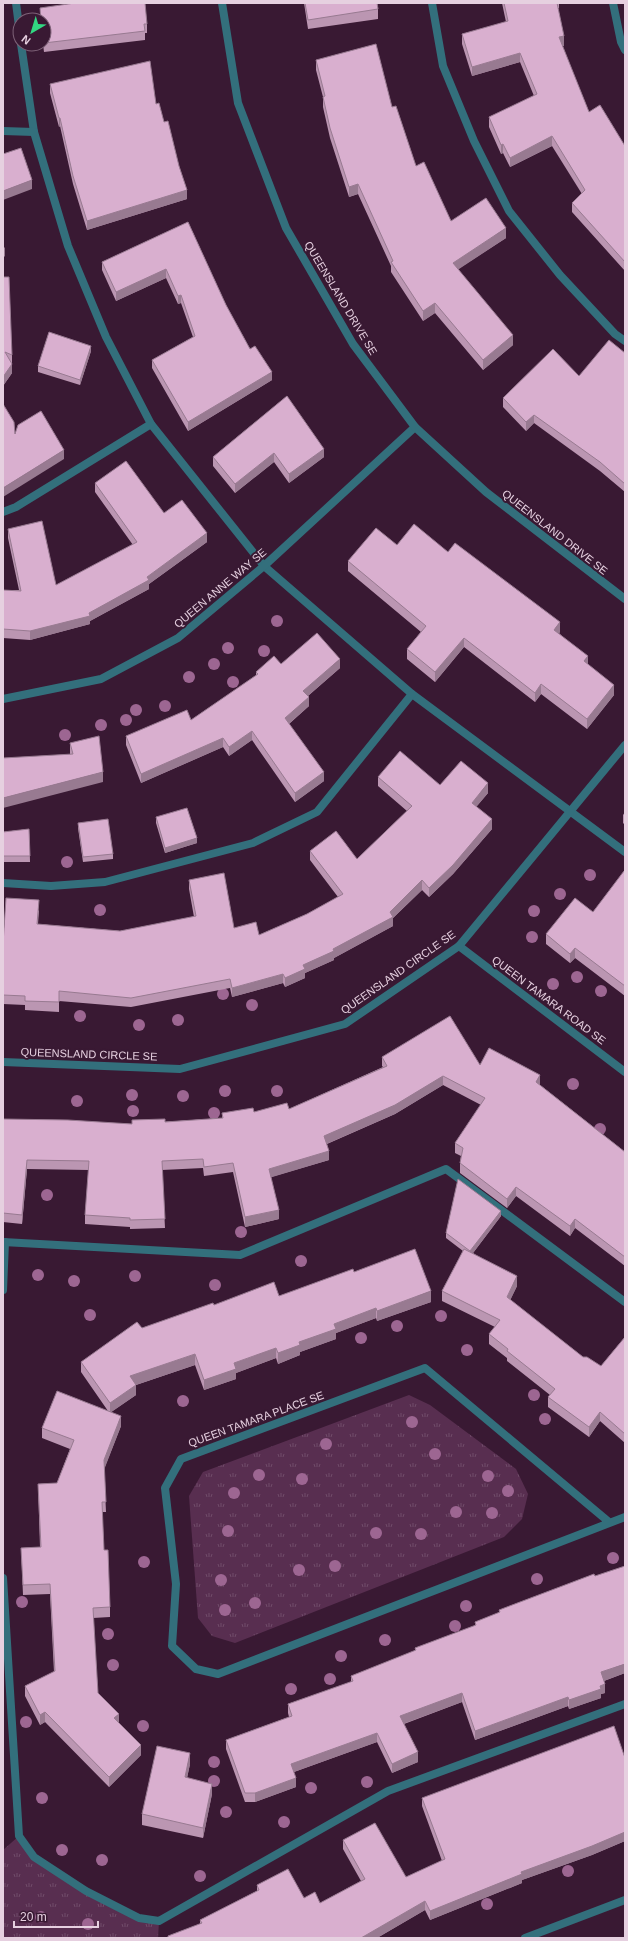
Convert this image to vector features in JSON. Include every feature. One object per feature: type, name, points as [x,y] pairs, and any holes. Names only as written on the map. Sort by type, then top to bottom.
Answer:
[{"type":"street","name":"QUEENSLAND DRIVE SE","points":[[222,3],[238,103],[286,228],[354,344],[415,427],[486,492],[625,599]]},
{"type":"street","points":[[432,3],[443,66],[474,141],[509,211],[560,275],[615,334],[625,342]]},
{"type":"street","points":[[613,3],[621,42],[625,50]]},
{"type":"street","points":[[22,52],[34,132],[68,246],[106,337],[150,424],[264,566],[412,694],[625,852]]},
{"type":"street","points":[[3,131],[34,132]]},
{"type":"street","points":[[3,512],[16,507],[150,424]]},
{"type":"street","name":"QUEEN ANNE WAY SE","points":[[3,699],[101,679],[178,638],[264,566],[415,427]]},
{"type":"street","points":[[3,883],[51,886],[105,882],[253,843],[318,812],[412,694]]},
{"type":"street","name":"QUEENSLAND CIRCLE SE","points":[[3,1062],[180,1069],[345,1024],[460,946],[625,745]]},
{"type":"street","name":"QUEEN TAMARA ROAD SE","points":[[460,946],[625,1072]]},
{"type":"street","points":[[3,1290],[4,1242],[240,1255],[446,1169],[625,1302]]},
{"type":"street","name":"QUEEN TAMARA PLACE SE","points":[[609,1522],[426,1368],[181,1459],[165,1488],[176,1584],[172,1646],[196,1669],[218,1674],[625,1516]]},
{"type":"street","points":[[3,1578],[19,1836],[34,1857],[86,1891],[139,1918],[159,1921],[388,1792],[625,1704]]},
{"type":"street","points":[[525,1938],[625,1900]]},
{"type":"green space","points":[[409,1395],[430,1405],[516,1469],[528,1494],[522,1519],[504,1537],[235,1643],[212,1636],[198,1618],[189,1496],[203,1472]]},
{"type":"green space","points":[[19,1836],[34,1857],[139,1918],[159,1921],[158,1938],[3,1938],[3,1850]]},
{"type":"building","points":[[75,3],[145,3],[147,24],[144,24],[145,31],[52,42],[52,12],[40,12],[40,8]]},
{"type":"building","points":[[305,3],[377,3],[378,9],[308,20]]},
{"type":"building","points":[[504,3],[557,3],[564,36],[559,37],[589,112],[600,105],[625,146],[625,262],[572,203],[585,190],[552,136],[510,158],[503,144],[501,145],[489,117],[537,94],[520,53],[472,67],[462,34],[508,21]]},
{"type":"building","points":[[376,44],[392,107],[396,106],[416,166],[424,162],[451,221],[486,198],[506,228],[453,263],[513,335],[483,360],[435,303],[423,311],[391,262],[393,261],[358,184],[349,187],[330,128],[323,97],[325,96],[316,60]]},
{"type":"building","points":[[150,61],[156,104],[159,103],[164,122],[168,121],[179,166],[187,190],[87,221],[73,176],[60,118],[50,84]]},
{"type":"building","points":[[21,148],[32,180],[3,191],[3,154]]},
{"type":"building","points":[[188,222],[226,305],[250,349],[255,346],[272,372],[188,422],[152,360],[195,336],[181,295],[178,296],[166,269],[116,292],[102,262]]},
{"type":"building","points":[[3,277],[9,277],[12,355],[5,352],[12,364],[3,377]]},
{"type":"building","points":[[49,332],[91,346],[80,380],[38,366]]},
{"type":"building","points":[[609,340],[625,353],[625,484],[600,462],[534,415],[526,422],[503,398],[553,349],[579,376]]},
{"type":"building","points":[[287,396],[324,449],[289,474],[274,453],[235,484],[213,457]]},
{"type":"building","points":[[3,404],[14,422],[15,434],[18,425],[41,411],[64,450],[3,488]]},
{"type":"building","points":[[126,461],[164,513],[182,500],[207,533],[147,577],[149,580],[89,613],[90,616],[30,631],[3,629],[3,590],[21,591],[8,529],[42,521],[56,585],[137,542],[95,483]]},
{"type":"building","points":[[414,524],[448,552],[455,543],[560,622],[554,630],[588,656],[584,661],[614,685],[587,719],[541,684],[535,693],[464,638],[435,672],[407,649],[426,626],[348,561],[376,528],[397,545]]},
{"type":"building","points":[[317,633],[340,659],[303,691],[309,697],[285,718],[324,772],[295,793],[252,731],[229,747],[223,738],[141,774],[126,736],[187,710],[191,720],[258,674],[256,672],[274,656],[281,664]]},
{"type":"building","points":[[99,736],[103,772],[3,798],[3,758],[73,754],[70,743]]},
{"type":"building","points":[[400,751],[440,785],[461,761],[488,783],[472,803],[492,819],[453,865],[429,888],[422,880],[390,912],[393,917],[333,949],[334,951],[303,965],[305,969],[285,978],[283,974],[232,988],[230,979],[131,998],[59,991],[59,1002],[25,1001],[25,996],[3,995],[3,944],[6,898],[39,900],[37,924],[120,931],[196,916],[189,880],[224,873],[234,928],[256,922],[259,935],[307,914],[343,894],[310,851],[336,831],[357,859],[412,806],[378,777]]},
{"type":"building","points":[[187,808],[197,838],[165,848],[156,817]]},
{"type":"building","points":[[108,819],[113,854],[83,857],[78,823]]},
{"type":"building","points":[[29,829],[30,856],[3,856],[3,832]]},
{"type":"building","points":[[624,871],[625,986],[575,948],[570,954],[546,934],[575,898],[593,912]]},
{"type":"building","points":[[450,1016],[480,1065],[489,1048],[540,1075],[536,1082],[625,1152],[625,1257],[575,1219],[570,1226],[516,1187],[507,1199],[460,1163],[463,1148],[455,1143],[485,1098],[443,1076],[395,1105],[324,1136],[329,1151],[269,1169],[279,1210],[245,1217],[233,1163],[204,1167],[203,1159],[162,1161],[165,1219],[130,1220],[130,1218],[85,1215],[89,1161],[27,1160],[22,1215],[3,1213],[3,1119],[68,1120],[132,1124],[132,1120],[165,1119],[165,1122],[223,1118],[222,1113],[253,1108],[254,1112],[287,1103],[289,1109],[387,1066],[382,1057]]},
{"type":"building","points":[[458,1179],[501,1211],[470,1251],[446,1233]]},
{"type":"building","points":[[415,1249],[431,1291],[377,1311],[376,1308],[334,1324],[336,1329],[299,1342],[300,1345],[278,1353],[276,1348],[234,1363],[236,1369],[204,1380],[195,1354],[130,1376],[136,1385],[110,1403],[81,1362],[137,1322],[142,1328],[213,1303],[214,1305],[274,1282],[279,1296],[353,1269],[354,1272]]},
{"type":"building","points":[[464,1249],[517,1276],[507,1297],[583,1357],[587,1357],[601,1366],[625,1337],[625,1434],[600,1412],[589,1427],[548,1397],[555,1389],[507,1351],[508,1349],[489,1334],[500,1320],[442,1291]]},
{"type":"building","points":[[57,1391],[121,1416],[104,1460],[106,1502],[102,1502],[104,1550],[108,1550],[110,1607],[93,1608],[98,1693],[119,1714],[114,1718],[141,1745],[109,1777],[45,1712],[40,1715],[25,1686],[55,1671],[50,1584],[23,1585],[21,1548],[41,1547],[38,1484],[57,1483],[74,1440],[42,1428]]},
{"type":"building","points":[[625,1566],[625,1664],[601,1672],[605,1684],[600,1686],[601,1689],[569,1700],[568,1697],[475,1731],[462,1693],[400,1716],[418,1752],[392,1764],[377,1733],[291,1764],[296,1778],[255,1793],[245,1793],[226,1740],[292,1716],[288,1704],[353,1681],[351,1676],[416,1650],[415,1648],[476,1625],[475,1622],[500,1612],[499,1610],[594,1574],[595,1576]]},
{"type":"building","points":[[614,1726],[625,1758],[625,1832],[592,1846],[521,1872],[522,1874],[430,1911],[425,1901],[361,1938],[168,1938],[168,1936],[202,1923],[200,1920],[259,1890],[257,1885],[288,1869],[304,1898],[315,1892],[320,1903],[365,1879],[343,1840],[375,1823],[406,1877],[445,1859],[422,1798]]},
{"type":"building","points":[[157,1746],[190,1753],[185,1777],[212,1784],[203,1828],[142,1814]]}]
